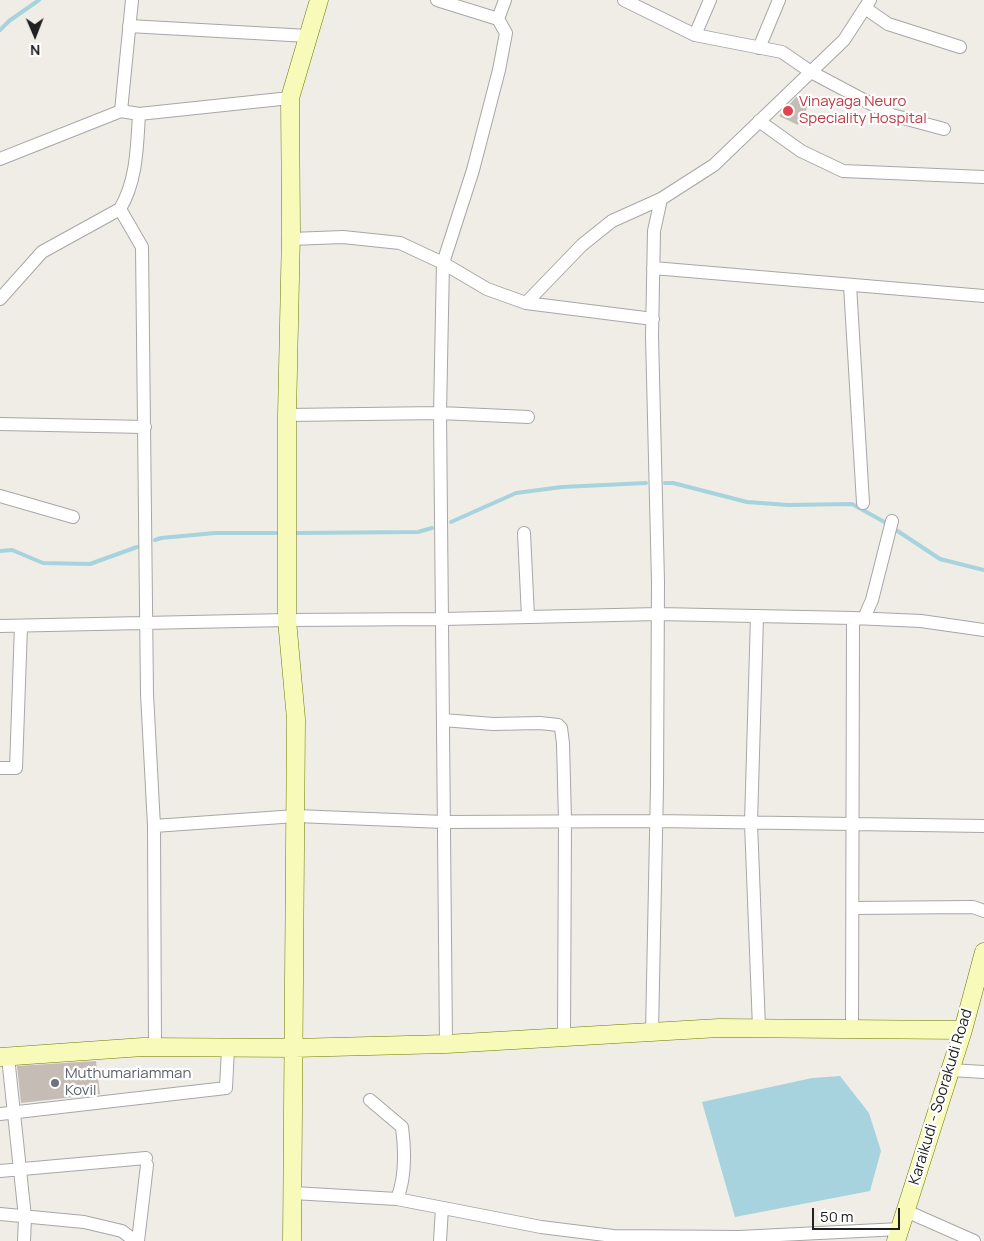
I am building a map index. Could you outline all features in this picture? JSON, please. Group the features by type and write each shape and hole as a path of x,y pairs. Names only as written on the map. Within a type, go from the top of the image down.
{"street":[{"path":"121,111 132,0"},
{"path":"292,1241 296,719 287,620 286,415 291,239 290,98 319,0"},
{"path":"437,0 498,19 506,33 499,70 473,170 443,263 440,413 446,1044"},
{"path":"498,19 505,0"},
{"path":"694,35 710,0"},
{"path":"759,48 779,0"},
{"path":"628,1 694,35 782,52 811,72 892,114 944,129"},
{"path":"526,303 582,245 612,222 661,199 714,165 844,40 868,4 888,24 960,47"},
{"path":"129,26 308,36"},
{"path":"0,159 121,111 139,114 290,98"},
{"path":"0,299 42,252 120,209 129,195 135,166 139,114"},
{"path":"760,121 801,151 843,171 984,177"},
{"path":"652,1032 658,614 653,268 654,231 661,199"},
{"path":"120,209 142,246 148,624 147,694 154,826 156,1047"},
{"path":"291,239 343,237 400,243 443,263 486,289 526,303 653,318"},
{"path":"653,268 984,296"},
{"path":"850,285 863,503"},
{"path":"286,415 440,413 528,417"},
{"path":"0,424 144,427"},
{"path":"0,496 73,517"},
{"path":"852,1029 853,824 858,618 872,600 892,521"},
{"path":"524,533 528,618"},
{"path":"0,626 287,620 528,618 658,614 921,621 984,630"},
{"path":"757,616 751,823 759,1028"},
{"path":"0,768 16,768 21,626"},
{"path":"443,720 493,724 540,723 558,725 561,728 565,821 564,1037"},
{"path":"154,826 296,816 444,822 656,821 984,826"},
{"path":"853,908 973,907 984,910"},
{"name":"Karaikudi - Soorakudi Road","path":"898,1235 980,979 984,952"},
{"path":"24,1241 25,1217 15,1112 4,1057 156,1047 294,1048 446,1044 683,1029 963,1030"},
{"path":"0,1114 226,1088 228,1048"},
{"path":"950,1070 984,1072"},
{"path":"370,1100 402,1127 405,1146 401,1188 397,1199"},
{"path":"0,1171 146,1162 137,1241 122,1230 84,1222 0,1214"},
{"path":"293,1193 397,1199 541,1227 614,1238 898,1235"},
{"path":"440,1241 442,1208"},
{"path":"906,1212 974,1241"}],"water":[{"path":"840,1076 869,1113 881,1151 870,1191 735,1217 702,1102 812,1078"}],"building":[{"path":"796,97 809,104 798,125 779,116"},
{"name":"Muthumariamman Kovil","path":"96,1061 100,1094 21,1103 17,1066"}],"waterway":[{"path":"0,30 9,21 39,0"},
{"path":"451,522 516,493 562,487 646,483"},
{"path":"665,483 673,483 747,502 788,505 852,504 888,524"},
{"path":"297,533 418,532 432,528"},
{"path":"893,528 940,559 984,570"},
{"path":"155,540 215,533 276,533"},
{"path":"0,551 12,550 43,563 90,564 137,547"}],"place":[{"name":"Vinayaga Neuro Speciality Hospital","path":"788,111"},
{"name":"Muthumariamman Kovil","path":"55,1083"}]}
